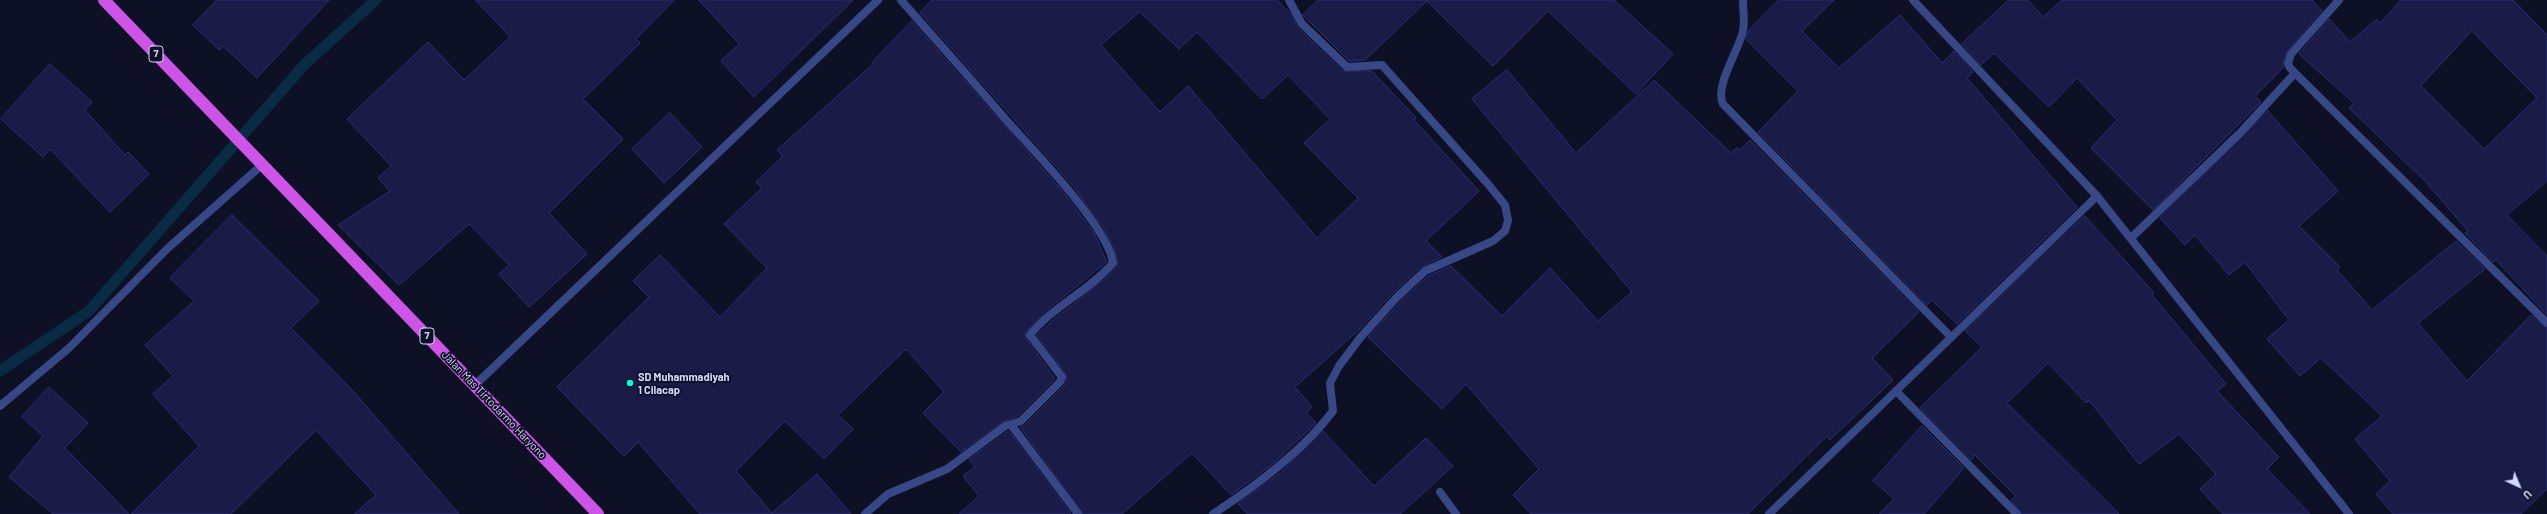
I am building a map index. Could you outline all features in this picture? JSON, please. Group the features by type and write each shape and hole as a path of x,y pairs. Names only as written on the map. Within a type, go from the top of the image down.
{"highway":[{"name":"7","path":"104,0 260,161"},
{"name":"Jalan Mas Tirtodarmo Haryono","path":"260,161 598,514"}],"street":[{"path":"475,385 878,0"},
{"path":"865,514 888,494 947,469 1005,426 1012,426 1021,421 1049,394 1062,377 1030,335 1060,306 1105,272 1113,263 1112,253 1093,222 1055,175 901,0"},
{"path":"1213,514 1258,482 1309,439 1326,420 1333,411 1330,383 1339,366 1360,338 1396,298 1425,271 1493,241 1505,231 1508,220 1505,205 1382,64 1347,67 1302,24 1289,0"},
{"path":"1743,0 1743,32 1722,84 1721,96 1723,104 1950,336"},
{"path":"1913,0 2097,196 2349,514"},
{"path":"2339,0 2291,54 2288,63 2295,73 2547,323"},
{"path":"2131,238 2241,132 2295,73"},
{"path":"0,406 69,348 168,248 260,161"},
{"path":"1769,514 1897,392 1950,336 2097,196"},
{"path":"1897,392 2017,514"},
{"path":"1012,426 1078,514"},
{"path":"1440,492 1456,514"}],"building":[{"path":"217,0 329,0 257,78 223,46 219,50 193,25"},
{"path":"476,0 674,0 636,39 640,43 583,99 623,139 549,213 587,254 529,307 499,274 509,265 469,224 399,285 338,225 390,191 378,178 391,166 347,119 428,42 464,80 510,37"},
{"path":"699,0 853,0 754,97 721,61 739,44"},
{"path":"932,0 1277,0 1290,13 1298,28 1343,71 1372,71 1416,118 1414,120 1479,191 1426,241 1442,257 1421,267 1392,294 1360,329 1295,387 1312,407 1306,413 1316,423 1274,463 1231,495 1192,453 1122,514 1083,514 1020,427 1025,425 1064,386 1067,379 1066,374 1037,335 1053,320 1107,277 1117,266 1118,261 1113,246 1103,227 1073,186 920,13","holes":["1140,12 1179,49 1197,32 1262,99 1288,75 1330,119 1304,143 1358,198 1317,238 1188,86 1160,112 1101,45"]},
{"path":"1318,0 1614,0 1673,54 1636,94 1548,11 1493,66 1427,1 1365,60 1349,61 1303,15"},
{"path":"1779,0 1834,0 1802,31 1839,68 1900,15 1942,63 1954,51 1973,72 1967,78 2077,207 1957,324 1932,300 1927,305 1758,132 1798,91 1746,39 1749,30"},
{"path":"2009,0 2028,0 2043,17 2062,0 2312,0 2322,11 2287,51 2283,61 2284,67 2255,96 2261,102 2153,210 2091,148 2117,120 2077,78 2049,107 1994,53 1981,65 1962,44"},
{"path":"2401,0 2513,0 2547,35 2547,181 2507,215 2547,256 2547,315 2496,260 2493,262 2465,233 2468,231 2425,181 2349,108 2354,103 2299,54 2329,19 2350,42 2377,19 2380,23","holes":["2472,31 2537,98 2484,149 2421,86"]},
{"path":"912,21 1064,193 1094,233 1107,262 1046,311 1025,333 1026,338 1055,379 1018,416 1002,422 961,452 923,413 944,392 906,349 838,415 853,429 824,459 785,421 736,471 772,513 817,474 851,514 700,514 638,442 624,456 557,387 649,297 633,281 660,255 720,317 767,268 724,224 762,188 756,182 783,156 777,150 873,64 872,63"},
{"path":"50,64 92,102 85,110 125,155 128,152 149,174 110,212 50,149 43,157 1,119"},
{"path":"1507,70 1576,153 1654,80 1731,153 1737,148 1740,150 1750,140 1919,312 1872,358 1893,380 1830,440 1827,436 1748,514 1531,514 1513,495 1539,469 1466,384 1442,409 1368,337 1400,302 1428,276 1451,266 1502,316 1550,268 1598,321 1632,292 1472,99"},
{"path":"2268,111 2338,191 2299,226 2340,267 2337,270 2372,310 2456,241 2485,269 2418,323 2467,381 2531,315 2547,328 2547,489 2521,514 2393,514 2376,494 2390,481 2355,439 2382,416 2321,358 2300,376 2267,339 2289,320 2245,262 2229,275 2195,235 2185,245 2160,218"},
{"path":"670,113 702,147 664,183 632,149"},
{"path":"232,215 319,301 291,328 354,392 459,514 354,514 376,495 316,430 231,514 131,514 199,446 153,394 173,376 145,345 194,301 170,278"},
{"path":"2085,216 2154,293 2152,295 2226,384 2217,391 2279,457 2267,469 2310,514 2223,514 2200,489 2216,474 2179,434 2139,464 2089,400 2086,403 2048,363 2007,403 2119,514 2022,514 2011,500 2016,496 1975,455 1971,460 1920,408 1982,347 1965,331"},
{"path":"49,387 88,423 65,448 129,514 53,514 9,477 43,436 22,417"},
{"path":"1922,426 1964,468 1924,514 1879,514 1894,499 1873,481"},
{"path":"1009,431 1071,514 959,514 979,496 963,476 975,467 969,460"},
{"path":"1323,431 1374,486 1426,438 1453,466 1400,514 1248,514 1238,504 1281,472"}],"waterway":[{"path":"0,371 89,311 304,65 376,0"}],"place":[{"name":"SD Muhammadiyah 1 Cilacap","path":"630,383"}]}
